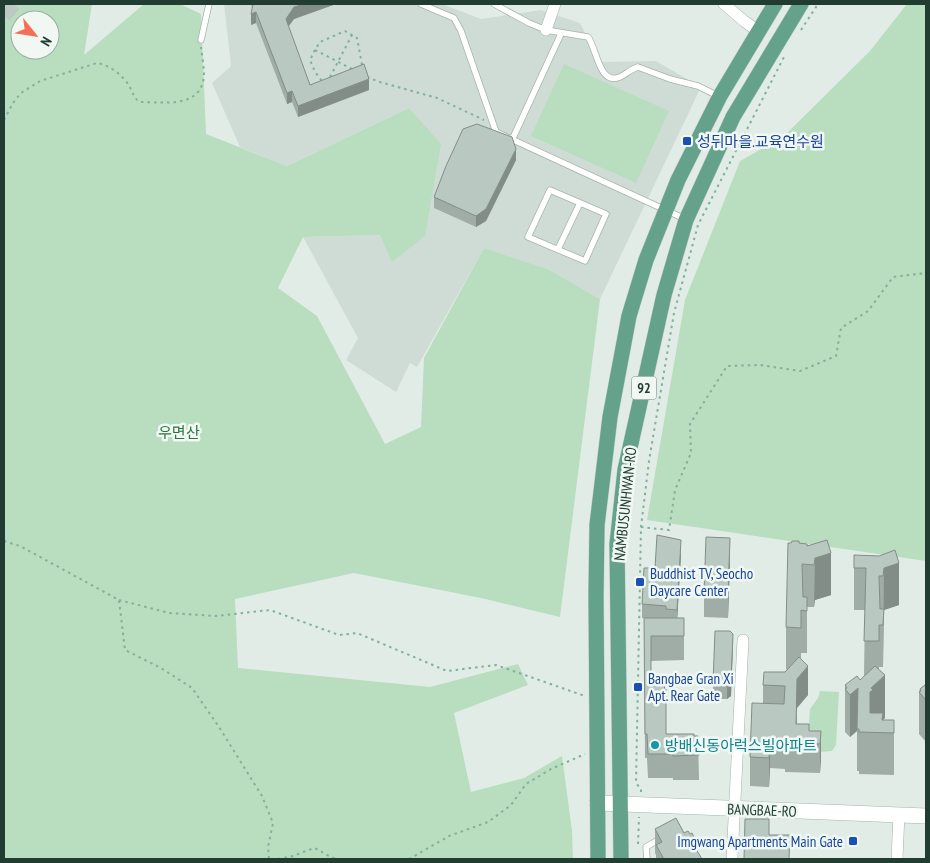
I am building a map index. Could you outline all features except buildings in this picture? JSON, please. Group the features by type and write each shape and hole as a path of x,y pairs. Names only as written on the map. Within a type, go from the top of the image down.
{"main road":[{"name":"NAMBUSUNHWAN-RO","path":"598,859 596,700 598,525 610,416 629,316 646,260 666,209 720,96 775,4"},
{"name":"NAMBUSUNHWAN-RO","path":"621,859 617,544 625,470 664,295 686,220 733,117 801,4"},
{"name":"BANGBAE-RO","path":"597,803 926,816"}],"street":[{"path":"546,30 555,4"},
{"path":"724,4 758,31"},
{"path":"732,859 743,640"},
{"path":"897,859 899,814"}],"lane":[{"path":"201,40 209,4"},
{"path":"421,4 454,18 461,31 496,132 666,209 686,220"},
{"path":"494,4 528,23 546,30 588,38 592,42 603,73 610,78 620,77 634,68 642,68 670,79 698,86 720,96"},
{"path":"512,140 560,36"},
{"path":"550,190 580,203 606,214 585,261 528,237 550,190"},
{"path":"558,249 580,203"},
{"path":"647,859 646,847 663,837"}],"path":[{"path":"797,36 818,4"},
{"path":"326,84 315,72 310,60 320,42 345,31 357,38 362,66"},
{"path":"330,77 352,36"},
{"path":"4,120 13,103 21,94 40,81 98,63 103,64 121,76 128,84 136,100 140,102 184,102 197,92 202,83 204,74 201,40"},
{"path":"315,50 355,71"},
{"path":"641,788 636,783 641,527 649,461 674,313 698,225 787,52"},
{"path":"364,76 437,98 493,124"},
{"path":"641,527 669,530 675,490 691,453 690,424 727,366 760,365 800,371 836,356 841,328 868,310 893,277 926,273"},
{"path":"4,541 20,546 120,600 169,613 216,616 270,610 339,635 357,633 447,671 496,665 596,700"},
{"path":"120,600 125,650 161,668 192,688 262,796 273,823 268,848 269,859"},
{"path":"409,859 450,836 488,822 511,805 526,784 551,769 597,751"},
{"path":"278,859 293,856 314,848 321,850 329,857 337,859"}],"shaded area":[{"path":"224,4 442,4 481,19 541,10 580,23 600,62 656,61 701,87 600,299 548,269 484,248 417,367 410,363 396,392 346,360 358,338 303,237 380,235 409,108 287,166 240,147 212,83 231,66"}],"green space":[{"name":"우면산","path":"4,4 92,4 84,55 144,4 180,4 201,14 206,134 287,166 409,108 441,144 425,236 392,262 380,235 303,237 278,288 317,316 385,444 421,427 424,358 484,248 548,269 600,299 560,617 481,598 354,573 235,599 238,668 430,687 518,664 528,685 454,713 471,792 524,778 562,756 572,831 573,859 4,859"},
{"path":"907,4 926,4 926,561 647,520 685,300 740,161 783,137 870,51"},
{"path":"564,64 669,111 636,183 531,136"},
{"path":"820,691 839,692 836,745 832,751 820,752 808,738 810,709 818,698"}],"tunnel":[{"path":"4,16 14,4"}],"place":[{"name":"성뒤마을.교육연수원","path":"687,141"},
{"name":"Buddhist TV, Seocho Daycare Center","path":"640,582"},
{"name":"Bangbae Gran Xi Apt. Rear Gate","path":"638,687"},
{"name":"방배신동아럭스빌아파트","path":"655,745"},
{"name":"Imgwang Apartments Main Gate","path":"853,841"}]}
